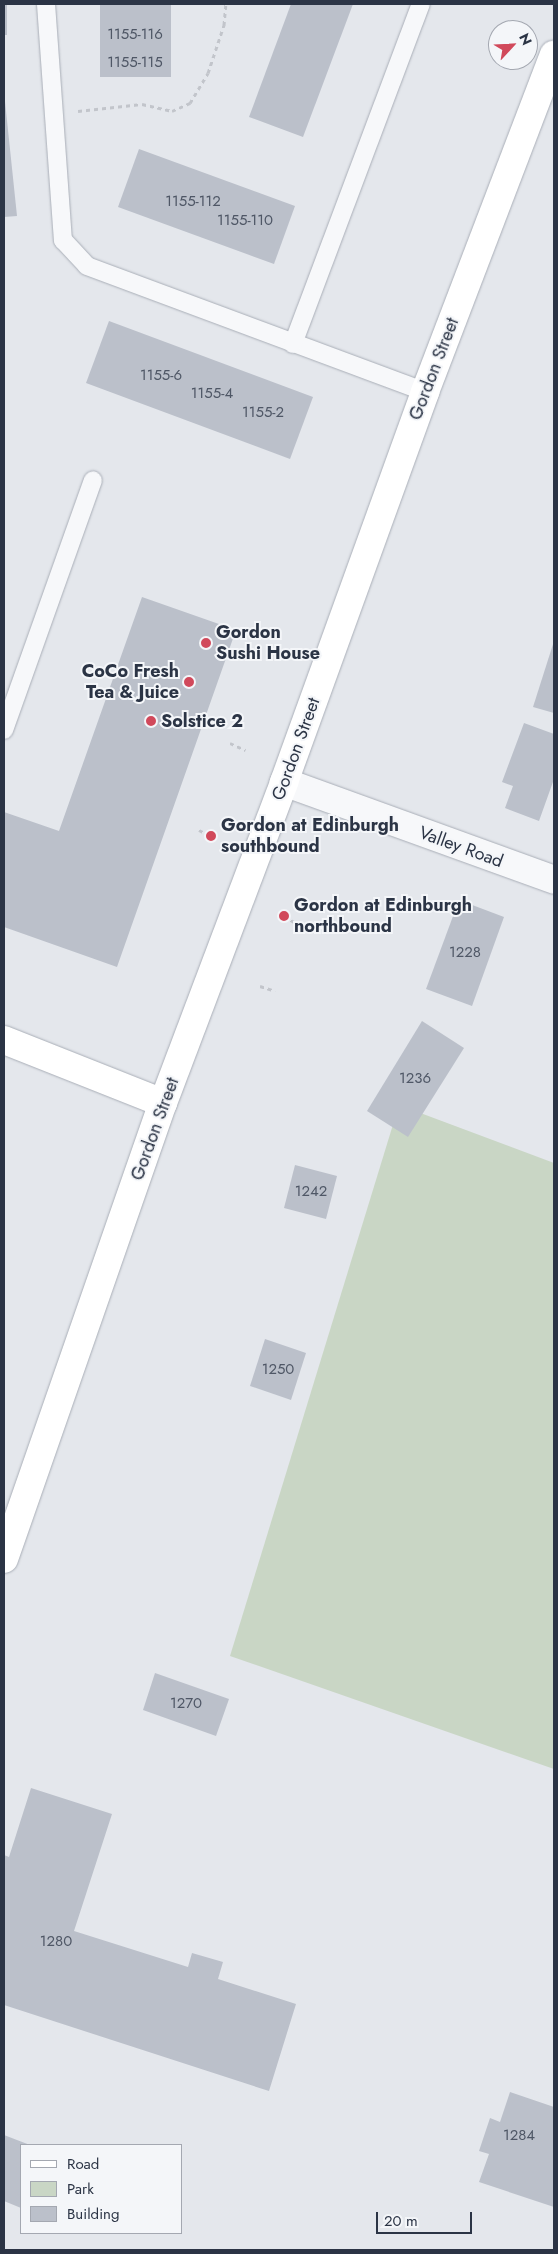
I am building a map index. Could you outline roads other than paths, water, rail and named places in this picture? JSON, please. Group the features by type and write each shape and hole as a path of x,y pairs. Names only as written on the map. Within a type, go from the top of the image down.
{"main road":[{"name":"Gordon Street","path":"4,1559 163,1103 284,782 425,392 554,55"},
{"path":"4,1040 163,1103"}],"street":[{"name":"Valley Road","path":"284,782 554,880"}],"lane":[{"path":"46,4 63,240 87,266 425,392"},
{"path":"293,344 421,4"},
{"path":"4,730 93,480"}],"place":[{"name":"Gordon Sushi House","path":"206,643"},
{"name":"CoCo Fresh Tea & Juice","path":"189,682"},
{"name":"Solstice 2","path":"151,721"},
{"name":"Gordon at Edinburgh southbound","path":"211,836"},
{"name":"Gordon at Edinburgh northbound","path":"284,916"}]}
